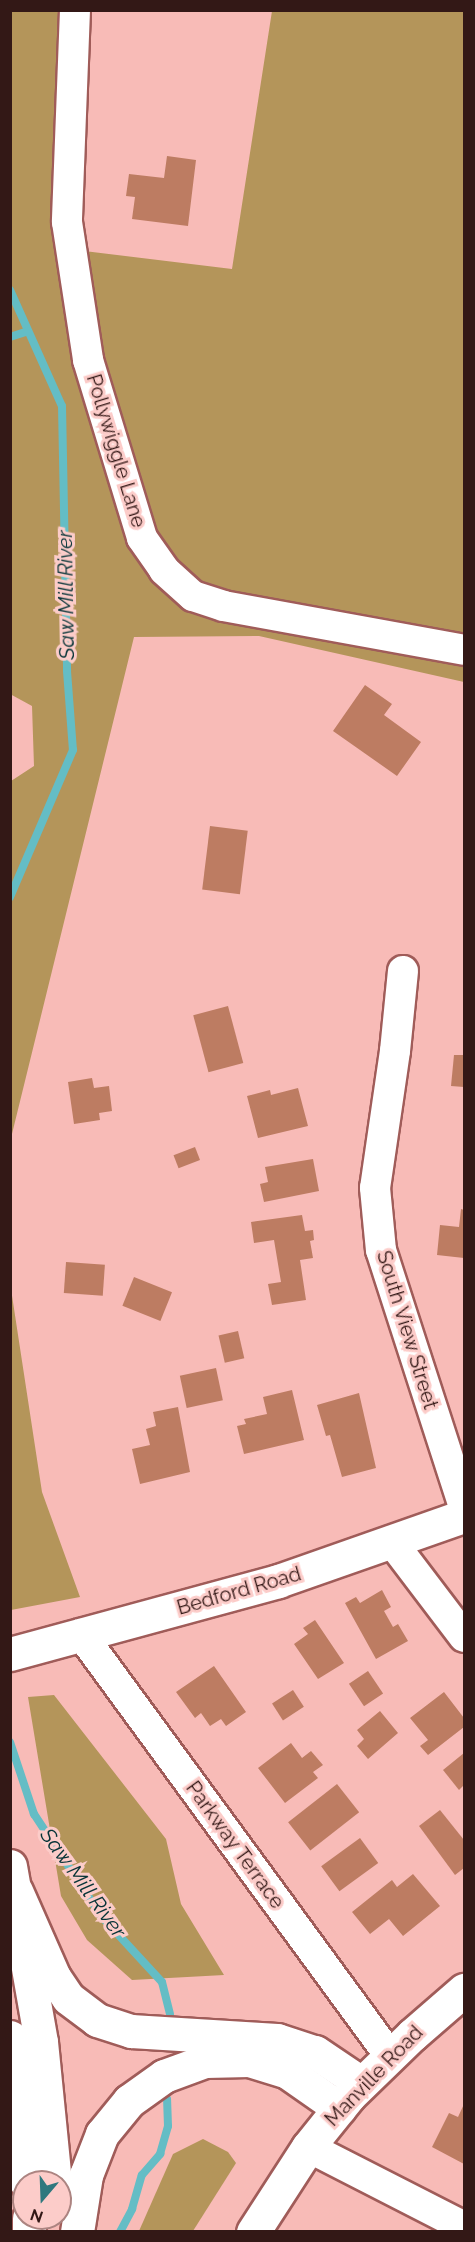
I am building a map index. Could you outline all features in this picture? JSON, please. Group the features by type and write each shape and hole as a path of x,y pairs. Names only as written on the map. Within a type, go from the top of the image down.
{"main road":[{"name":"Bedford Road","path":"15,1652 278,1581 465,1516"},
{"path":"13,1878 54,1977 68,1998 97,2020 131,2031 239,2035 277,2040 315,2052 361,2083"},
{"path":"13,1878 41,2042 54,2170"},
{"name":"Manville Road","path":"253,2232 308,2147 339,2108 361,2083 465,1990"},
{"path":"10,2037 25,2170"},
{"path":"77,2232 86,2175 102,2134 129,2101 164,2076 205,2061 249,2060 286,2071 303,2080 339,2108"}],"street":[{"name":"Pollywiggle Lane","path":"75,10 67,222 88,360 142,538 164,570 193,596 223,606 465,650"},
{"name":"South View Street","path":"403,971 395,1051 375,1188 381,1250 465,1508"},
{"path":"392,1542 465,1637"},
{"name":"Parkway Terrace","path":"81,1634 390,2056"},
{"path":"308,2147 465,2227"}],"shaded area":[{"path":"11,11 80,11 76,250 232,269 272,11 464,11 464,682 259,636 134,637 11,1138 11,781 34,766 32,706 10,694"},
{"path":"11,1289 42,1492 80,1597 11,1610"},
{"path":"54,1695 166,1839 181,1904 224,1975 132,1980 87,1940 61,1896 28,1697"},
{"path":"203,2139 228,2152 236,2163 193,2231 139,2231 173,2154"}],"building":[{"path":"167,156 196,160 188,226 132,219 135,197 126,196 129,174 164,178"},
{"path":"365,685 392,704 384,715 421,742 397,776 333,731"},
{"path":"210,826 248,831 240,894 202,890"},
{"path":"228,1006 243,1063 208,1072 193,1015"},
{"path":"454,1055 464,1055 464,1087 451,1086"},
{"path":"92,1078 94,1088 109,1086 112,1111 99,1113 100,1120 74,1124 68,1082"},
{"path":"298,1088 308,1126 258,1138 247,1096 270,1090 271,1095"},
{"path":"195,1147 200,1160 179,1168 174,1155"},
{"path":"313,1159 319,1191 264,1202 260,1184 268,1182 265,1167"},
{"path":"461,1209 464,1210 464,1258 437,1255 440,1225 459,1227"},
{"path":"302,1215 305,1231 313,1230 314,1240 310,1241 313,1258 300,1260 306,1300 272,1305 268,1284 281,1282 274,1240 254,1243 251,1222"},
{"path":"66,1262 105,1265 103,1296 64,1293"},
{"path":"134,1277 172,1292 160,1321 122,1306"},
{"path":"238,1331 244,1358 225,1363 219,1335"},
{"path":"216,1368 223,1400 187,1408 180,1376"},
{"path":"292,1390 304,1440 244,1454 237,1426 246,1424 244,1419 267,1414 263,1397"},
{"path":"359,1393 376,1468 342,1477 330,1435 326,1436 317,1405"},
{"path":"178,1407 190,1472 140,1484 132,1449 150,1445 146,1429 156,1426 153,1412"},
{"path":"382,1590 391,1607 384,1611 393,1627 398,1624 408,1641 376,1659 345,1603 356,1597 360,1603"},
{"path":"315,1620 344,1663 318,1679 294,1644 308,1634 303,1628"},
{"path":"214,1666 246,1712 226,1726 221,1719 210,1726 201,1713 195,1718 176,1692"},
{"path":"368,1671 383,1693 364,1706 349,1684"},
{"path":"293,1690 304,1707 283,1720 272,1704"},
{"path":"444,1692 464,1718 464,1727 428,1755 420,1746 428,1740 410,1718"},
{"path":"380,1711 398,1733 368,1759 357,1746 364,1739 357,1730"},
{"path":"291,1743 302,1758 311,1751 323,1765 313,1772 318,1778 285,1803 258,1768"},
{"path":"464,1753 464,1785 459,1790 443,1770"},
{"path":"337,1784 359,1812 310,1851 288,1822"},
{"path":"440,1810 464,1840 464,1868 455,1875 419,1826"},
{"path":"360,1838 378,1863 339,1891 321,1866"},
{"path":"413,1874 440,1906 403,1936 389,1919 370,1934 352,1912 392,1880 397,1887"},
{"path":"464,2104 464,2164 432,2147 449,2113 458,2117"}],"waterway":[{"name":"Saw Mill River","path":"10,290 62,406 67,671 73,750 10,897"},
{"path":"10,337 28,331"},
{"name":"Saw Mill River","path":"10,1742 34,1814 102,1917 162,1982 170,2014"},
{"name":"Saw Mill River","path":"120,2232 132,2209 142,2175 160,2154 168,2126 167,2099"}]}
